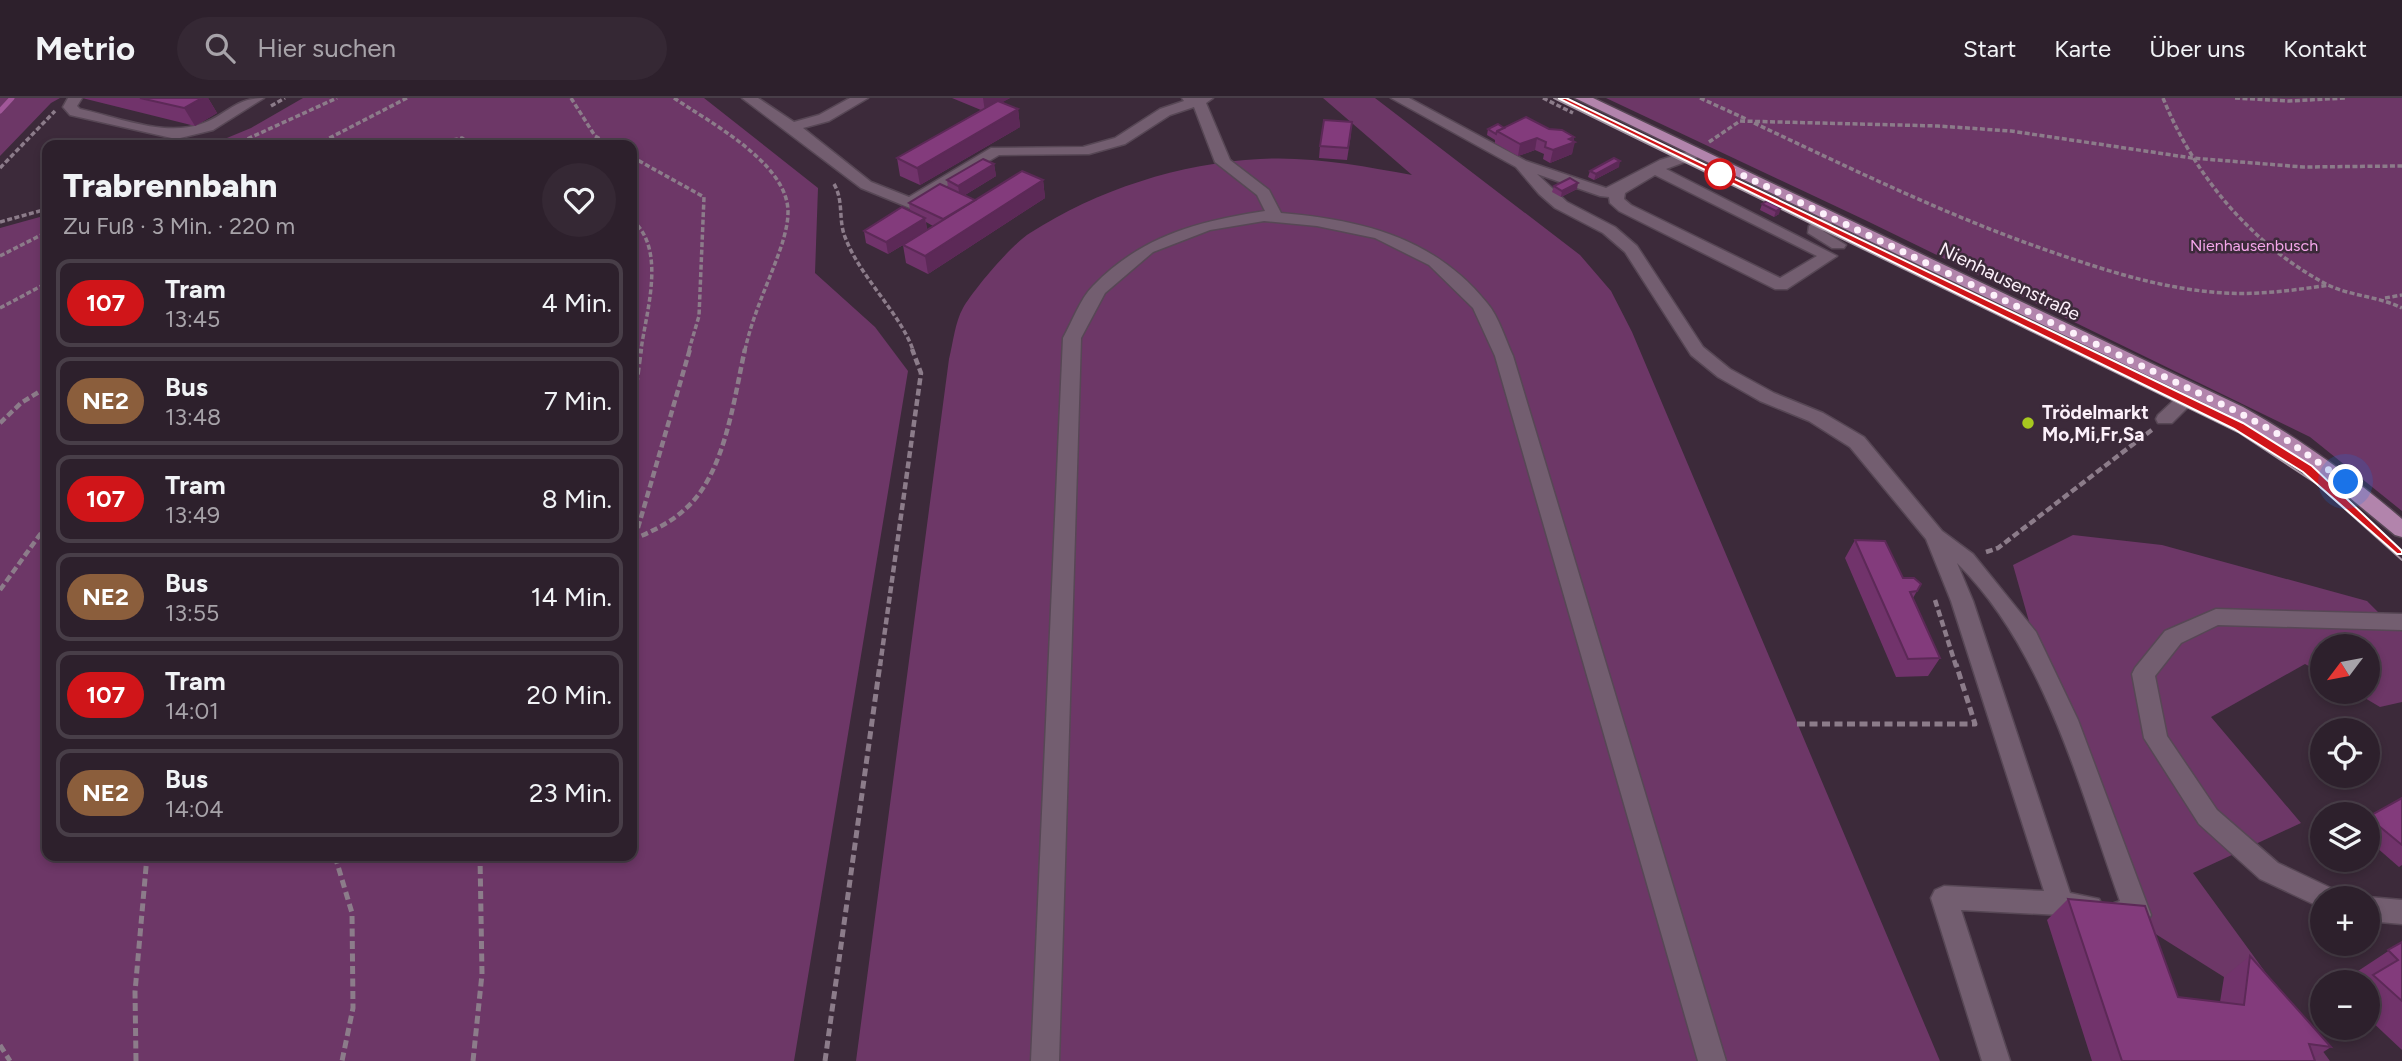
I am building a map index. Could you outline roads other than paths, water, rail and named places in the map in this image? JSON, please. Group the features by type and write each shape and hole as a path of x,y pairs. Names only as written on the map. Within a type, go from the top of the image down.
{"main road":[{"name":"Nienhausenstraße","path":"1582,98 2194,391 2290,442 2346,482 2402,530"}],"lane":[{"path":"75,98 70,107 75,112 176,135 208,127 257,98"},
{"path":"749,98 792,127 866,186 911,203 996,151 1084,151 1120,141 1165,112 1198,99 1223,162 1264,193 1275,217"},
{"path":"792,127 824,118 861,98"},
{"path":"1398,98 1521,164 1605,192 1617,191 1654,169 1696,153"},
{"path":"1521,164 1544,191 1561,205 1609,230 1631,249 1697,351 1724,373 1767,397 1816,417 1857,442 1935,536 1966,559 2025,632 2066,720 2138,915 2061,903 1944,898 1996,1061"},
{"path":"1654,169 1829,256"},
{"path":"1617,191 1616,200 1625,208 1781,285 1829,256 1839,246 1816,233 1815,229 1831,217"},
{"path":"1045,1061 1072,338 1098,290 1147,249 1206,226 1264,216 1317,221 1380,234 1435,262 1481,306 1504,356 1712,1061"},
{"path":"2165,419 2194,391"},
{"path":"1935,536 1962,601 2061,903"},
{"path":"2310,890 2269,871 2207,817 2157,738 2143,674 2173,637 2216,617 2402,622"},
{"path":"2380,910 2402,912"}],"waterway":[{"path":"0,111 12,98"}],"tram line":[{"path":"1554,98 2238,432 2317,484 2402,560"},
{"name":"107","path":"1563,98 2238,426 2308,469 2402,551"}],"place":[{"name":"Trödelmarkt Mo,Mi,Fr,Sa","path":"2028,423"}],"park label":[{"name":"Nienhausenbusch","path":"2254,245"}]}
